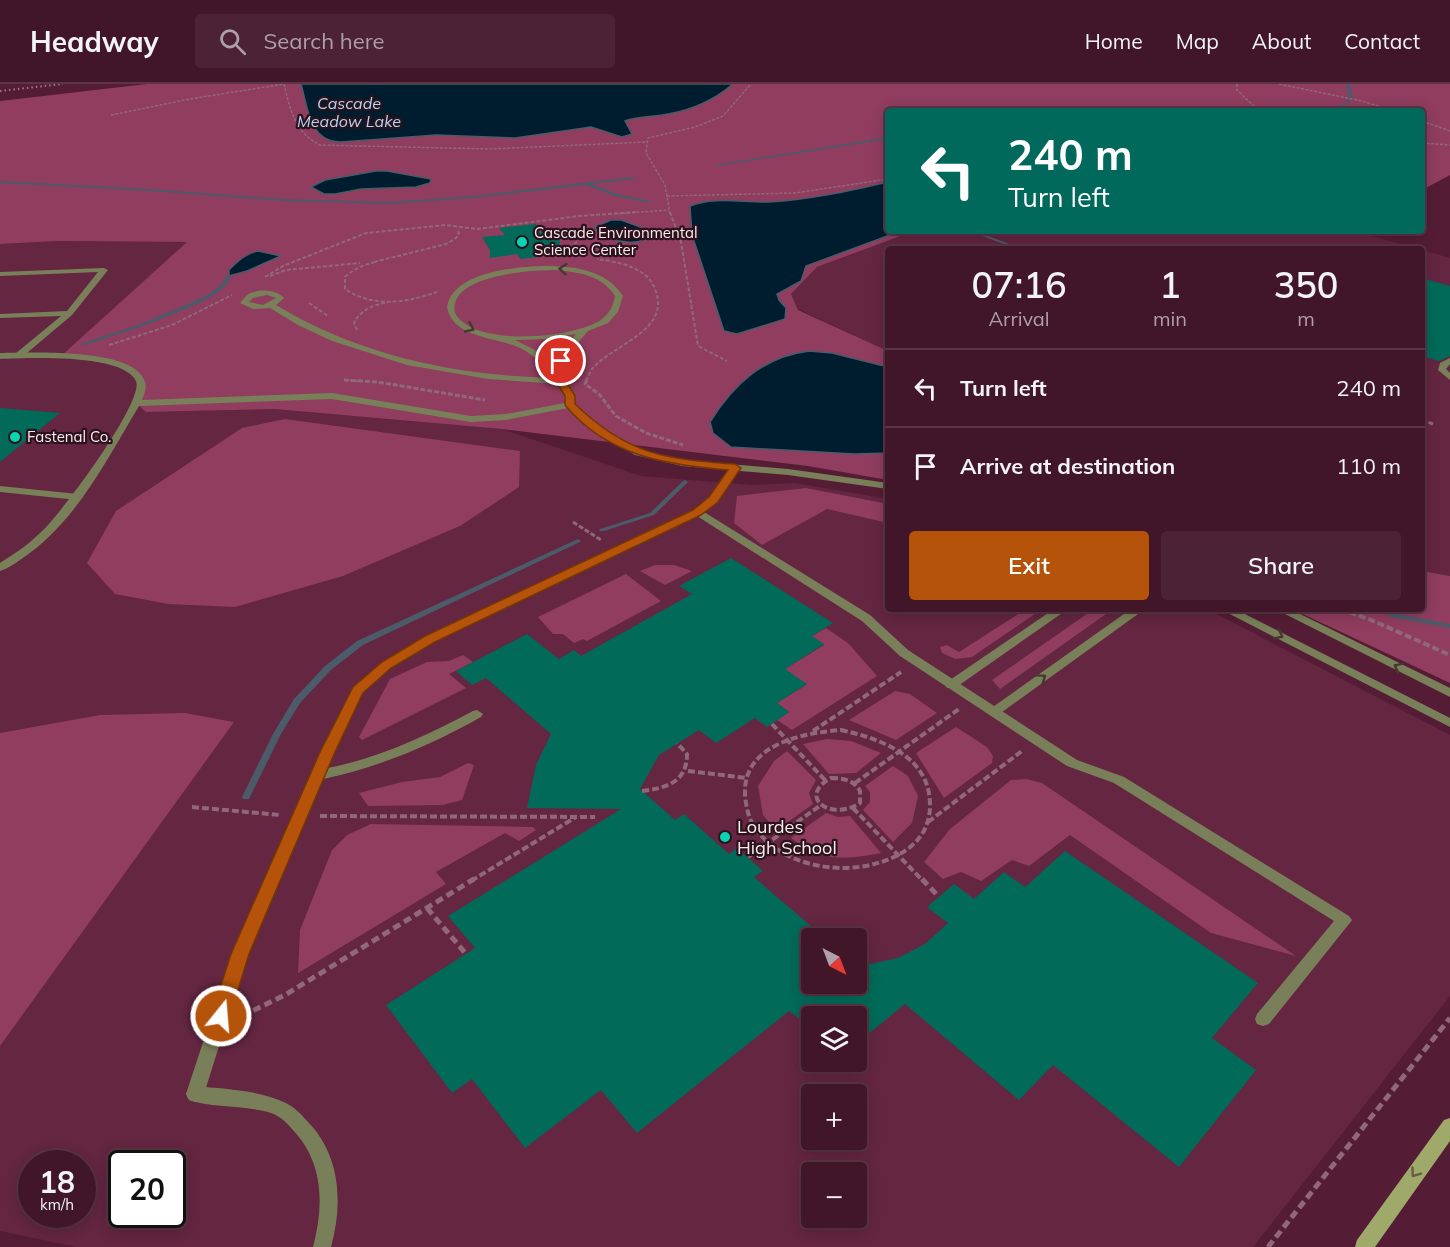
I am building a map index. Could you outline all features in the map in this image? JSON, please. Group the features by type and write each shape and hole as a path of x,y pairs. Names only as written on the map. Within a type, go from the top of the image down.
{"main road":[{"path":"1364,1247 1450,1126"}],"street":[{"path":"560,378 561,361 571,343 605,319 616,308 619,296 612,285 597,277 576,271 524,269 497,274 474,282 458,293 451,304 452,314 462,325 533,351 560,378 570,396 570,405 591,425 638,453 682,463 788,472 885,486"},
{"path":"0,274 104,270 69,313 18,356"},
{"path":"271,305 287,317 327,336 410,362 506,379 560,378"},
{"path":"0,316 69,313"},
{"path":"497,337 544,338 592,326"},
{"path":"0,356 85,357 119,365 135,374 141,384 136,403 78,497 44,538 0,568"},
{"path":"1450,361 1443,364 1442,370 1450,377"},
{"path":"136,403 332,396 471,419 506,417 570,405"},
{"path":"322,1247 328,1229 330,1192 323,1159 306,1129 282,1109 246,1100 195,1094 240,954 318,775 358,690 387,665 430,639 697,513 714,500 735,468"},
{"path":"0,489 78,497"},
{"path":"697,513 866,618 916,662 1072,763 1119,780 1344,920 1263,1019"},
{"path":"951,685 1058,612"},
{"path":"994,712 1135,612"},
{"path":"1232,612 1450,723"},
{"path":"1287,612 1450,693"},
{"path":"318,775 352,768 427,742 477,714"}],"path":[{"path":"111,115 190,99 284,84 293,121 309,141 320,145 489,149 647,142"},
{"path":"727,361 698,346 681,242 669,210 659,171 646,153 648,138 695,127 723,116 751,84"},
{"path":"1237,84 1237,90 1256,108"},
{"path":"1279,84 1362,101 1384,108"},
{"path":"1425,122 1450,132"},
{"path":"1425,144 1450,145"},
{"path":"667,196 795,194 885,179"},
{"path":"375,262 286,270 262,278 283,266 366,233 433,225 456,228 493,228 579,216 669,210"},
{"path":"443,288 425,296 363,299 345,289 345,277 359,265 446,244 456,238 459,233 456,228"},
{"path":"561,232 573,234 579,239 566,254 566,259 570,259"},
{"path":"589,258 635,268 654,284 658,312 653,323 592,369 585,384 599,393 616,416 646,433 665,438"},
{"path":"85,357 106,346 172,325 242,290"},
{"path":"348,327 357,331 354,323 356,317 365,309 400,299"},
{"path":"309,303 329,316"},
{"path":"1425,421 1433,424"},
{"path":"573,522 609,546"},
{"path":"1349,612 1450,656"},
{"path":"812,731 916,662"},
{"path":"855,783 973,699"},
{"path":"772,724 825,780"},
{"path":"841,730 870,735 900,751 916,764 929,785 932,808 924,831 907,850 898,855 881,863 850,869 817,866 786,855 763,837 748,816 744,793 749,771 764,753 785,739 812,731 841,730"},
{"path":"927,822 1037,740"},
{"path":"642,791 666,787 688,771 687,753 677,743"},
{"path":"688,771 747,778"},
{"path":"838,777 855,783 861,791 860,803 853,808 834,811 821,805 815,794 816,789 825,780 838,777"},
{"path":"748,857 821,805"},
{"path":"192,807 300,816 596,817"},
{"path":"853,808 939,897"},
{"path":"217,1029 285,995 576,817"},
{"path":"427,909 466,954"},
{"path":"1268,1247 1450,1018"}],"shaded area":[{"path":"147,84 1450,84 1450,175 1425,188 1425,108 885,108 885,234 906,234 817,267 791,294 798,310 885,350 885,479 808,466 502,429 274,409 146,412 136,403 140,379 119,365 61,356 187,242 58,241 0,244 0,101"},
{"path":"906,234 1365,234 1407,246 885,246 885,350 798,309 791,294 817,267"},
{"name":"Lourdes High School","path":"58,241 188,242 106,362 135,374 146,412 274,409 502,429 641,476 751,485 795,483 885,498 885,612 1213,612 1450,735 1450,996 1253,1247 77,1247 0,1231 0,244"},
{"path":"1425,251 1450,258 1450,576 1425,572"},
{"path":"285,419 520,451 519,487 460,526 343,576 235,607 168,604 115,594 87,563 116,511 242,428"},
{"path":"806,488 885,503 885,522 827,509 762,545 734,523 737,496"},
{"path":"655,565 674,565 692,571 665,585 640,571"},
{"path":"1425,572 1450,576 1450,683 1298,612 1425,612"},
{"path":"626,574 661,601 587,641 583,639 574,643 563,634 553,634 538,617"},
{"path":"1021,612 1038,612 972,657 955,659 942,653 940,647 947,645 959,652"},
{"path":"1090,612 1109,612 1000,689 992,680"},
{"path":"826,628 848,643 877,676 792,730 777,720 789,712 777,703 806,685 785,669 824,645 812,636"},
{"path":"463,655 473,662 449,674 466,688 362,740 359,737 390,679 427,662 449,661"},
{"path":"895,691 910,694 937,713 896,740 849,720"},
{"path":"185,713 234,722 0,1046 0,733 100,715"},
{"path":"956,727 987,747 993,756 992,763 944,798 916,753"},
{"path":"827,739 851,741 881,753 856,773 829,774 803,744"},
{"path":"787,751 816,780 809,793 813,804 781,827 774,828 763,815 758,786 774,761"},
{"path":"468,763 474,765 462,800 443,805 368,806 359,793 402,782 440,777"},
{"path":"893,766 908,776 918,796 912,823 893,842 863,810 870,802 870,792 865,786"},
{"path":"1027,779 1042,783 1296,956 1211,933 1070,835 1029,866 1012,860 981,881 961,872 943,879 924,862 950,829 1011,780"},
{"path":"826,813 838,817 850,816 881,853 844,858 833,857 813,851 791,838"},
{"path":"371,824 533,827 536,830 519,841 505,833 436,872 446,884 298,973 300,930 332,850 347,835"}],"water":[{"name":"Cascade Meadow Lake","path":"301,84 733,84 718,95 694,107 625,121 632,134 622,137 591,127 515,138 436,135 341,142 330,140 316,130 308,113"},
{"path":"376,171 431,179 430,183 416,187 361,189 335,194 324,194 311,187 325,180"},
{"path":"885,183 885,234 893,234 806,266 801,281 777,294 786,308 785,319 737,334 724,331 692,235 690,206 709,201 769,202 844,192"},
{"path":"611,220 621,220 654,232 649,237 635,242 619,241 598,234 595,227"},
{"path":"258,251 281,256 229,276 229,270 239,261"},
{"path":"809,351 832,353 885,366 885,453 854,454 731,447 713,433 710,422 740,384 764,366 793,354"}],"building":[{"name":"Cascade Environmental Science Center","path":"536,224 539,232 561,229 559,251 538,252 537,257 521,259 517,254 490,258 490,250 482,237 505,235 499,228"},
{"path":"1425,279 1450,286 1450,356 1439,361 1425,357"},
{"name":"Fastenal Co.","path":"0,408 60,413 0,462"},
{"name":"Lourdes High School","path":"731,558 833,623 812,636 824,644 785,669 807,684 777,703 789,712 767,727 755,718 716,743 699,730 659,755 640,789 675,820 684,814 729,854 737,848 763,871 754,877 812,927 801,928 801,994 867,994 867,965 898,958 925,944 948,923 927,907 954,884 974,899 1004,872 1025,887 1065,851 1258,983 1212,1038 1256,1070 1179,1167 1053,1065 1019,1100 905,1004 867,1035 867,1006 801,1006 801,1020 789,1011 637,1133 601,1090 525,1148 472,1079 452,1093 386,1005 475,948 448,916 621,809 527,808 536,765 551,734 486,678 472,685 456,671 527,634 559,659 574,650 581,656 692,594 679,586"}],"waterway":[{"path":"1334,108 1347,104 1351,99 1348,84"},
{"path":"717,165 885,138"},
{"path":"0,182 283,200 388,203 473,197 633,178"},
{"path":"587,184 616,195 648,202"},
{"path":"979,234 1013,246"},
{"path":"83,344 139,326 188,306 223,286 229,276"},
{"path":"602,530 652,514 685,482"},
{"path":"246,797 277,734 297,701 328,668 360,643 578,541"},
{"path":"1386,612 1396,616 1450,626"}],"railway":[{"path":"0,91 63,84"}],"place":[{"name":"Cascade Environmental Science Center","path":"522,242"},
{"name":"Fastenal Co.","path":"15,437"},
{"name":"Lourdes High School","path":"725,837"}],"route":[{"path":"221,1016 240,954 328,752 358,690 387,665 430,639 697,513 714,500 735,468 682,463 638,453 591,425 570,405 570,396 558,376 561,361"}]}
